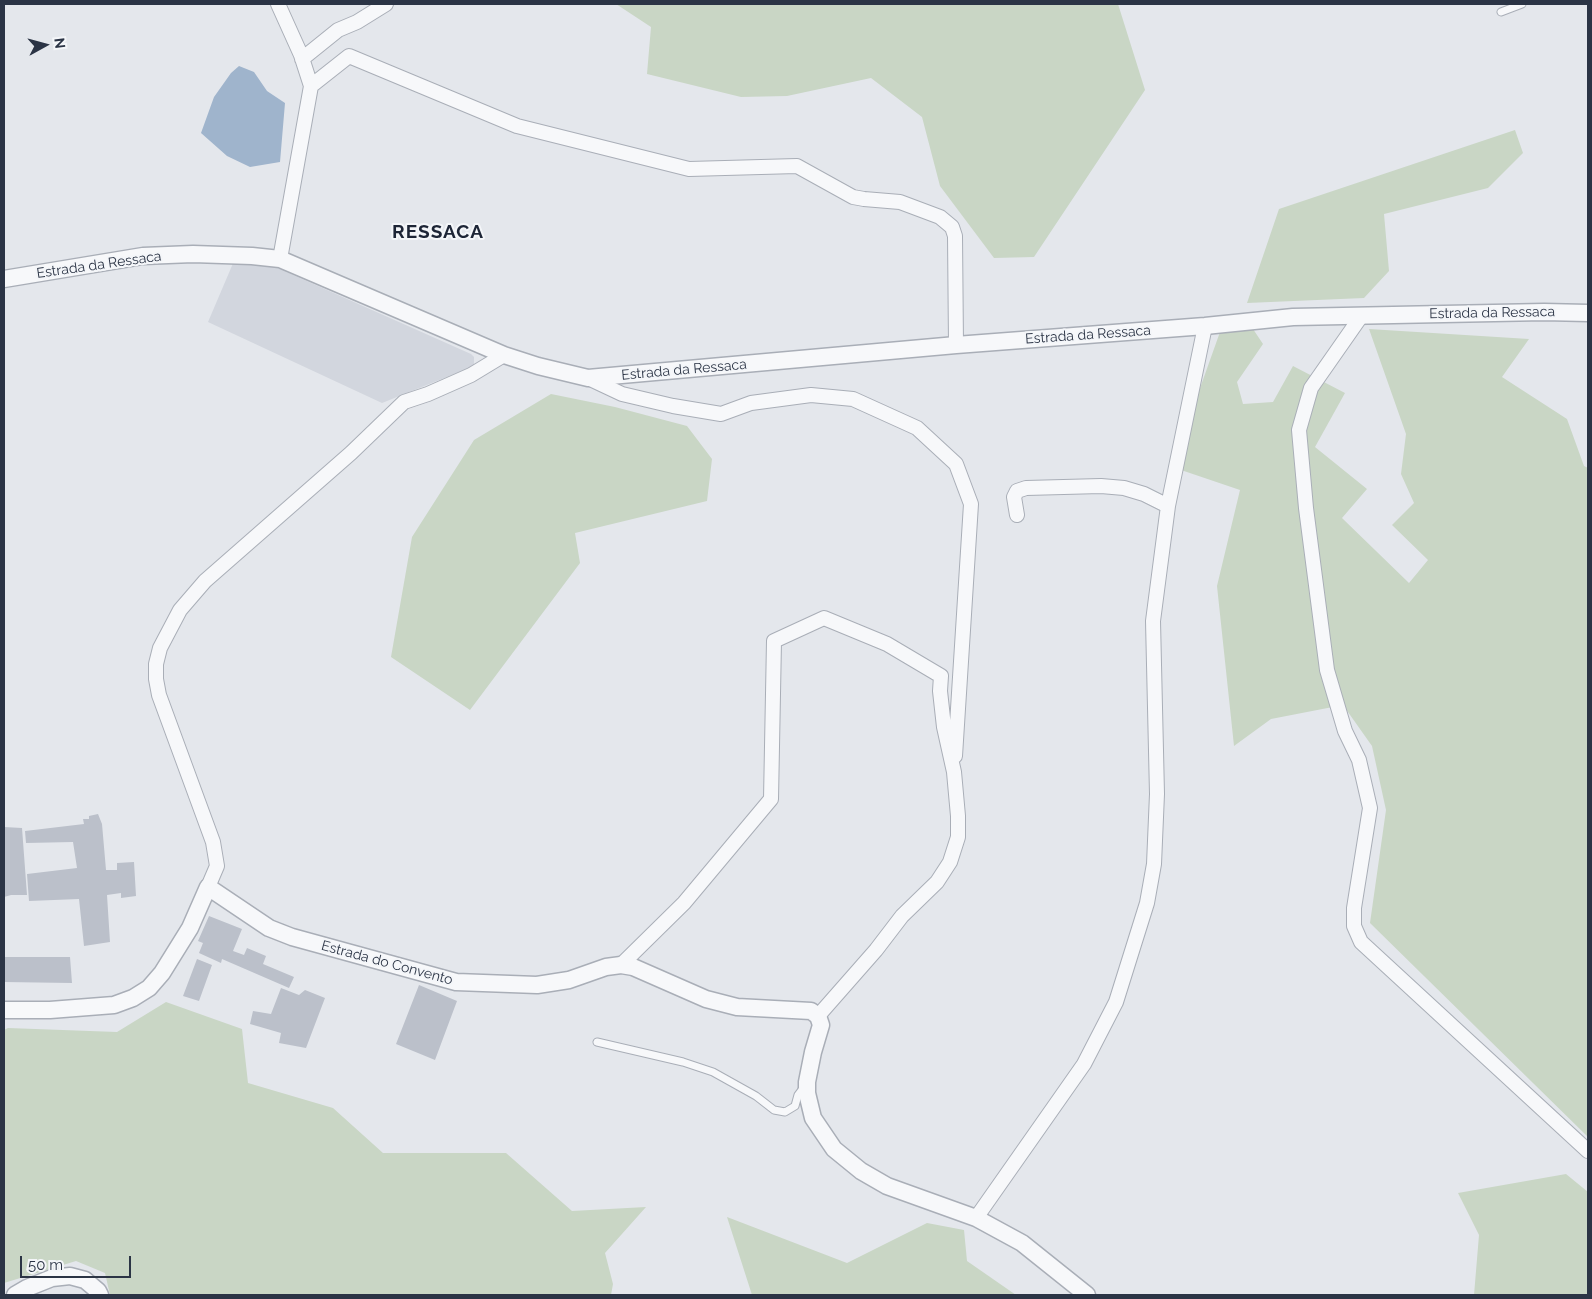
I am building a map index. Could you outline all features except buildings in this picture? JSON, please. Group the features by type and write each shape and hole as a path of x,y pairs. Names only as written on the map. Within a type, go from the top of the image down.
{"street":[{"path":"278,4 302,59 311,86 280,258"},
{"path":"302,59 338,30 357,22 386,4"},
{"path":"311,86 349,56 518,126 689,169 797,166 853,197 892,200 940,217 952,226 955,236 956,345"},
{"name":"Estrada da Ressaca","path":"4,279 143,256 193,254 280,258 504,355 538,366 588,378 1293,317 1544,312 1588,313"},
{"path":"1362,315 1312,388 1299,430 1306,508 1327,670 1345,732 1359,760 1370,808 1354,908 1354,926 1361,942 1588,1151"},
{"path":"976,1218 1084,1064 1116,1002 1147,903 1154,864 1157,794 1153,621 1168,506 1204,326"},
{"path":"4,1010 50,1010 114,1004 133,998 149,988 162,973 190,928 217,866 213,842 159,695 156,679 156,664 160,648 180,610 205,581 352,453 404,402 428,394 470,375 504,355"},
{"path":"588,378 622,394 673,406 721,414 751,403 811,395 853,399 917,428 956,464 970,504 970,531 954,772"},
{"path":"1017,514 1014,497 1017,491 1026,488 1043,487 1102,486 1124,488 1144,494 1168,506"},
{"path":"621,965 684,903 771,799 774,641 824,618 887,644 940,676 944,726 954,772 958,837 950,862 937,882 902,916 876,950 818,1016 821,1025 813,1052 807,1082 807,1093 813,1118 834,1149 861,1170 887,1186 976,1218 1022,1243 1087,1295"},
{"name":"Estrada do Convento","path":"208,887 269,928 292,937 456,982 537,985 569,980 606,967 621,965 633,967 706,999 737,1007 811,1011 818,1016"},
{"path":"15,1295 52,1278 70,1276 85,1280 100,1295"}],"lane":[{"path":"1501,12 1522,4"},
{"path":"597,1042 683,1062 713,1072 756,1096 774,1110 785,1112 795,1106 798,1095 807,1082"}],"shaded area":[{"path":"234,261 273,266 471,354 474,357 474,366 382,403 208,322"}],"green space":[{"path":"616,4 1118,4 1145,90 1034,257 994,258 940,186 922,117 871,78 787,96 741,97 647,74 651,27"},
{"path":"1515,130 1523,153 1488,188 1384,214 1389,271 1364,298 1247,303 1279,209"},
{"path":"1253,329 1263,344 1237,382 1243,404 1273,402 1293,366 1345,393 1315,447 1367,489 1342,518 1409,583 1428,560 1392,525 1414,503 1401,474 1406,434 1369,329 1529,339 1502,377 1567,419 1584,466 1588,468 1588,1137 1370,923 1386,810 1372,746 1343,705 1271,719 1234,746 1217,586 1240,490 1181,470 1199,391 1220,332"},
{"path":"551,394 615,407 687,426 712,459 707,501 575,533 580,563 470,710 391,657 412,537 474,440"},
{"path":"166,1002 242,1029 248,1083 333,1108 383,1153 506,1153 572,1211 646,1207 605,1253 613,1284 611,1295 110,1295 105,1273 76,1261 4,1283 4,1030 8,1028 117,1032"},
{"path":"1566,1174 1588,1192 1588,1295 1474,1295 1479,1235 1458,1193"},
{"path":"727,1217 847,1263 927,1223 964,1230 967,1261 1016,1295 752,1295"}],"water":[{"path":"239,66 254,72 267,91 285,103 280,162 250,167 227,156 201,133 214,97 231,73"}],"district":[{"name":"RESSACA","path":"438,232"}]}
